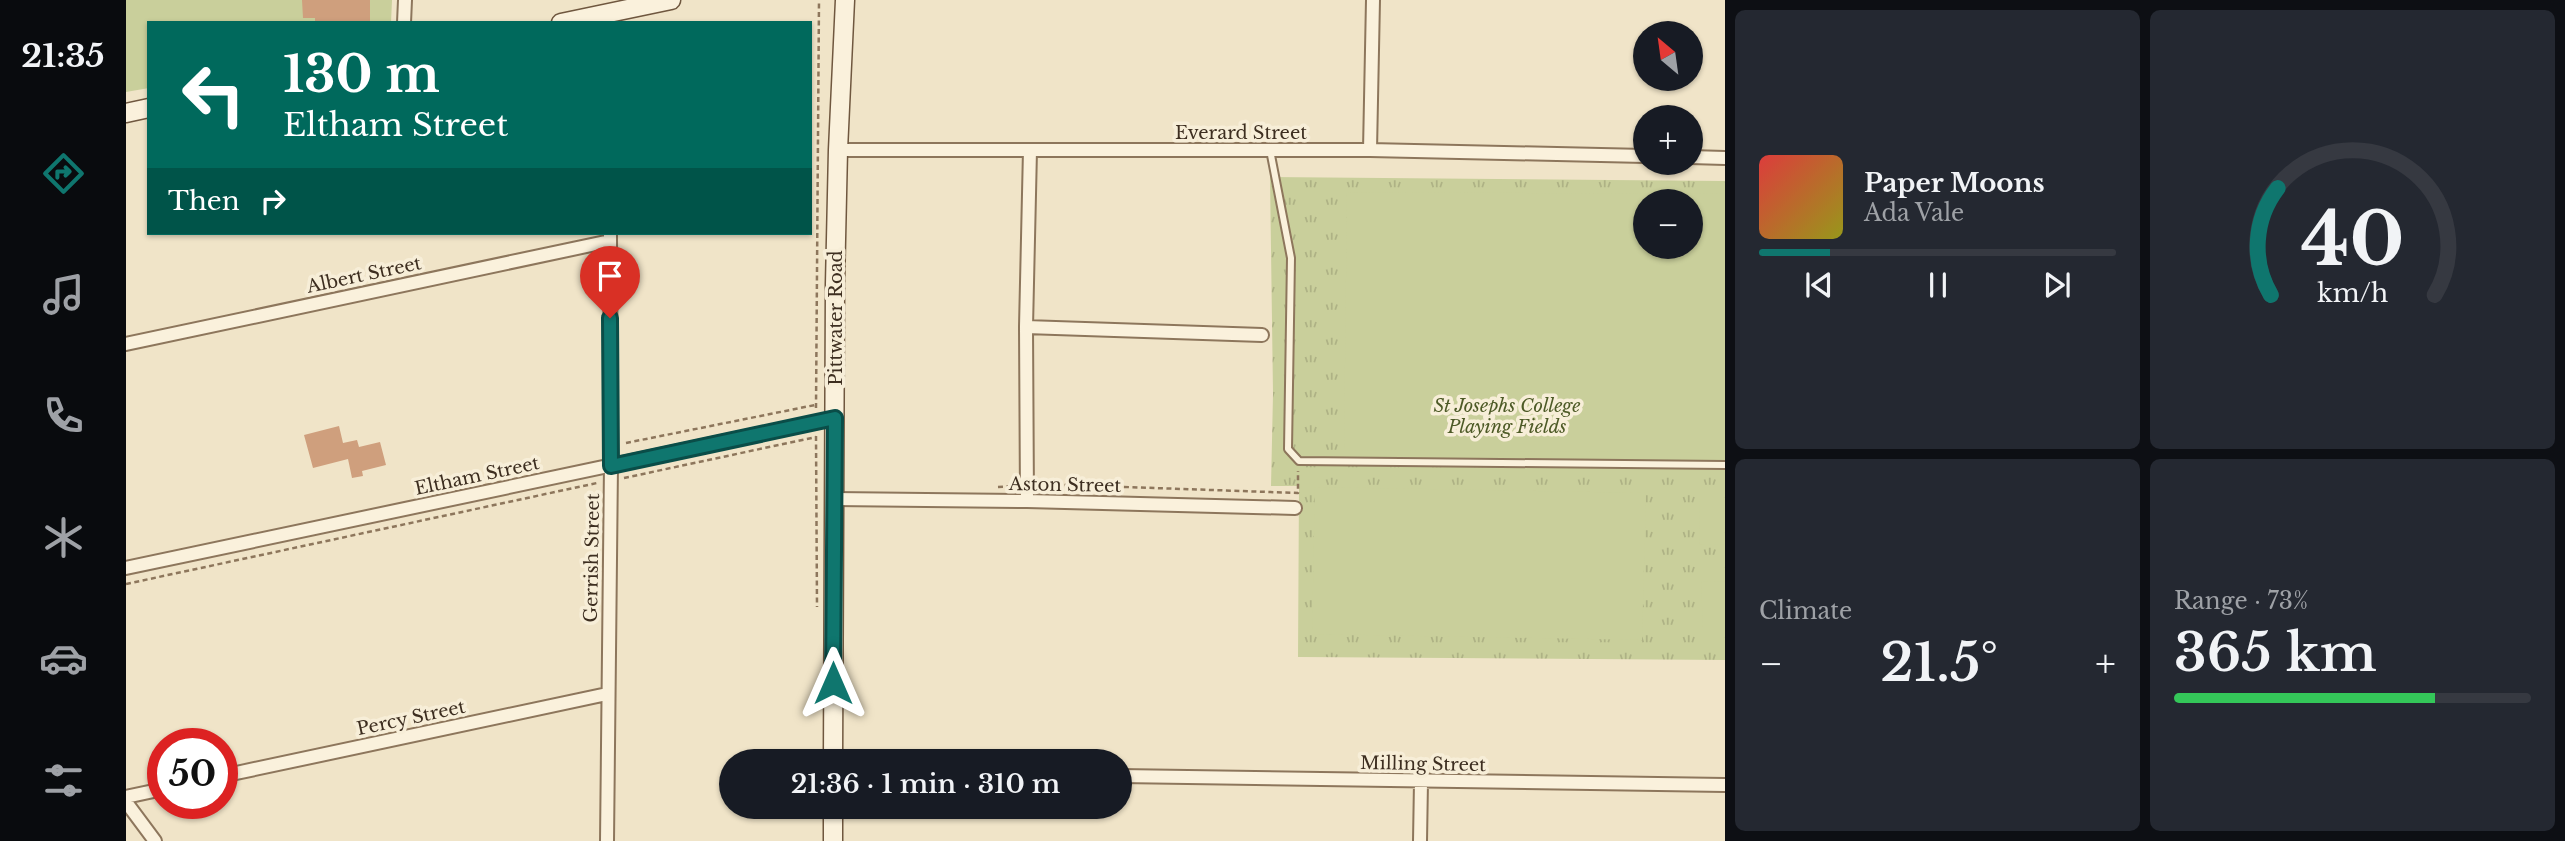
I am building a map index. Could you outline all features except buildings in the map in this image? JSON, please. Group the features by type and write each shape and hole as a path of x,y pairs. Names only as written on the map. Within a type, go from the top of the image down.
{"main road":[{"path":"581,21 611,18 671,0"},
{"name":"Pittwater Road","path":"833,749 838,150 845,0"},
{"path":"126,113 147,108"},
{"path":"832,841 833,819"}],"street":[{"path":"404,21 405,0"},
{"path":"1370,150 1373,0"},
{"name":"Everard Street","path":"838,150 1370,150 1633,156"},
{"path":"1027,501 1026,327 1030,150"},
{"path":"1703,157 1725,158"},
{"name":"Albert Street","path":"126,344 610,237"},
{"name":"Gerrish Street","path":"607,841 611,480 610,237"},
{"path":"1026,327 1262,335"},
{"name":"Eltham Street","path":"126,568 835,418"},
{"name":"Aston Street","path":"834,499 1295,508"},
{"name":"Percy Street","path":"238,773 607,694"},
{"name":"Milling Street","path":"1132,776 1725,785"},
{"path":"1420,841 1421,782"},
{"path":"147,794 126,800 155,841"}],"lane":[{"path":"1269,150 1291,258 1288,449 1298,461 1725,465"}],"path":[{"path":"626,443 816,405 819,0"},
{"name":"Eltham Street","path":"126,584 816,437 817,613"},
{"path":"996,486 1027,484 1298,493 1298,461"}],"green space":[{"path":"126,0 392,0 391,21 147,21 147,88 126,92"},
{"name":"St Josephs College Playing Fields","path":"1270,177 1725,181 1725,660 1298,657 1299,486 1271,486 1273,394"},
{"path":"1347,192 1633,194 1633,259 1703,259 1703,194 1725,194 1725,453 1678,452 1678,461 1631,461 1631,452 1344,450"},
{"path":"1315,487 1646,493 1642,640 1312,634"},
{"path":"1699,499 1723,499 1725,544 1700,545"},
{"path":"1725,581 1725,627 1703,627 1701,582"}],"route":[{"path":"610,318 611,466 835,418 833,683"}]}
